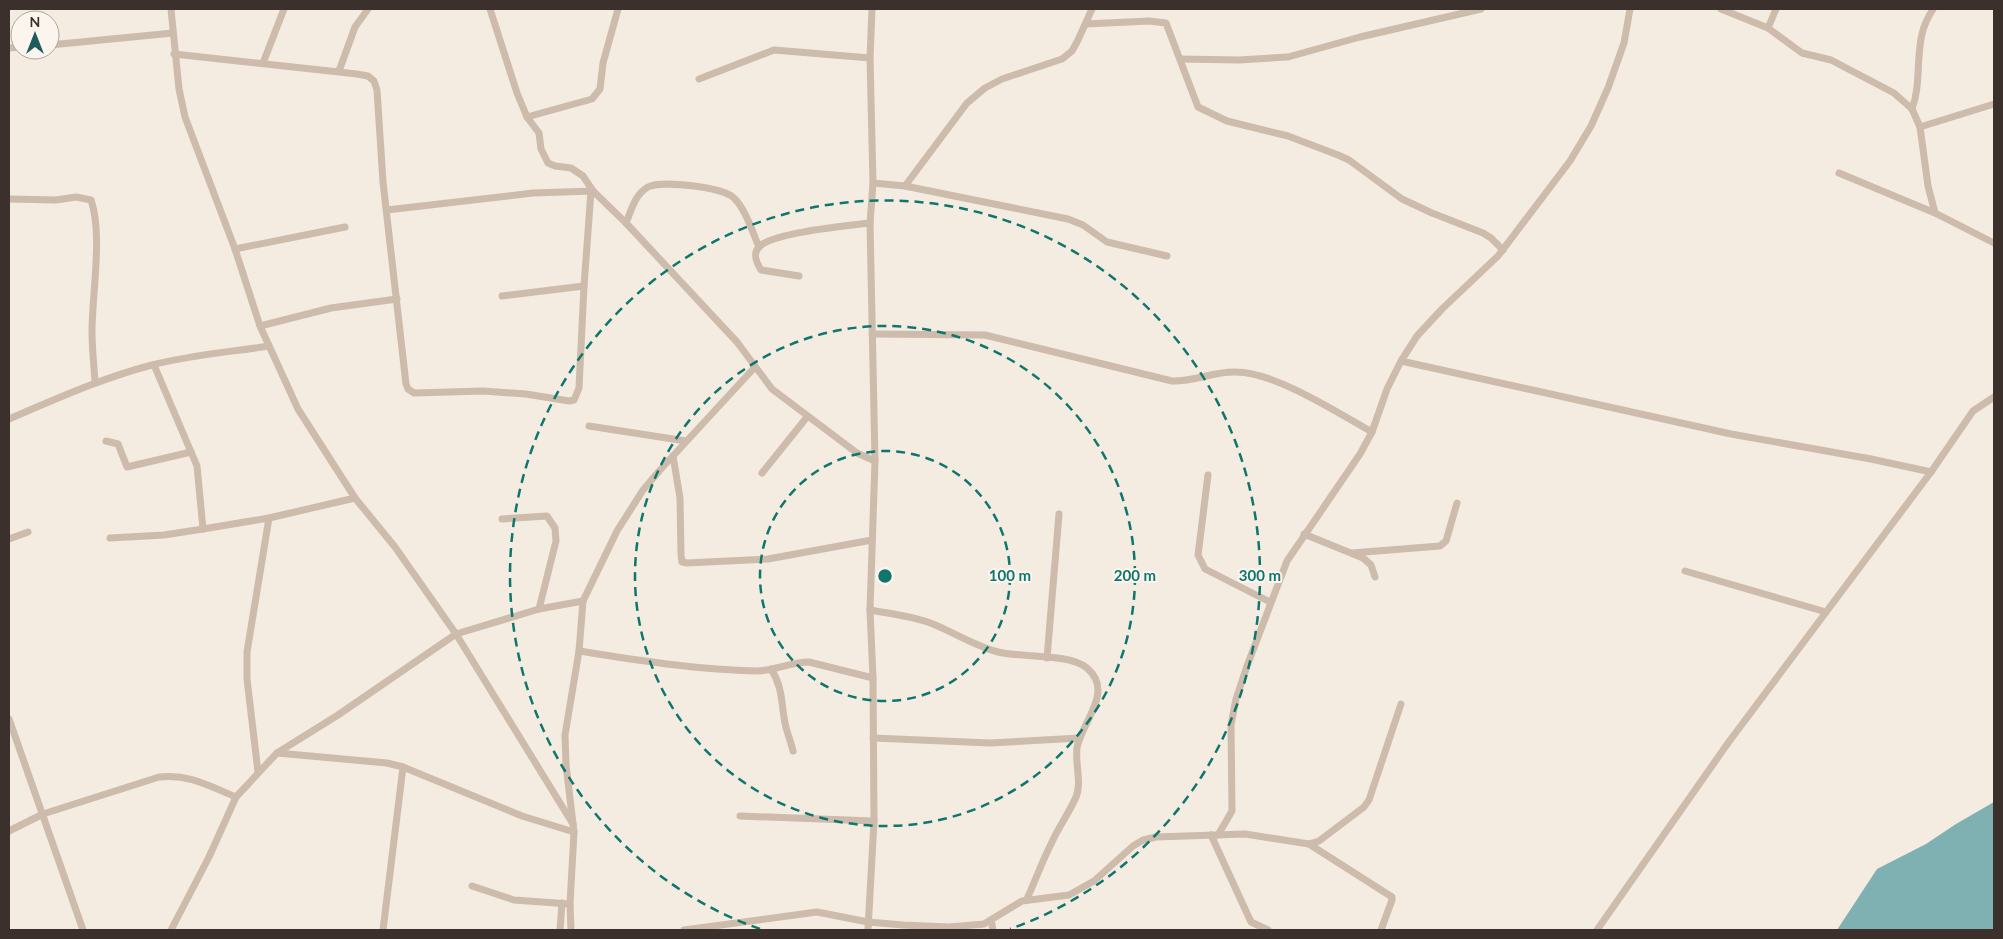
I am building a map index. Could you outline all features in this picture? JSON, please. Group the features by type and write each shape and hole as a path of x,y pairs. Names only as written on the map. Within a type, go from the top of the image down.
{"street":[{"path":"171,9 174,54 185,117 235,249 260,326 298,409 355,498 395,547 456,634 573,828"},
{"path":"263,63 284,9"},
{"path":"339,71 355,27 368,9"},
{"path":"490,9 508,68 527,117 538,133 541,149 548,162 577,172 592,191 626,223 737,342 772,389 857,453 875,460"},
{"path":"527,117 592,99 597,95 600,89 602,64 618,9"},
{"path":"868,926 874,821 873,678 870,610 875,460 870,223 872,183 870,58 872,9"},
{"path":"905,186 967,103 985,88 1002,79 1062,59 1072,51 1092,9"},
{"path":"1180,59 1239,60 1288,57 1360,37 1481,9"},
{"path":"1214,835 1232,811 1230,725 1236,699 1270,602 1287,561 1360,454 1372,432 1387,389 1401,361 1417,336 1502,250 1570,161 1592,126 1624,43 1630,9"},
{"path":"1721,9 1768,28 1802,52 1831,60 1894,93 1912,110 1920,126 1928,186 1934,212"},
{"path":"1768,28 1776,9"},
{"path":"1912,110 1918,88 1921,36 1933,9"},
{"path":"1086,24 1166,23 1198,107 1227,121 1288,136 1349,160 1402,199 1483,233 1491,238 1502,250"},
{"path":"60,44 173,33"},
{"path":"699,79 774,50 870,58"},
{"path":"174,54 339,71 368,76 374,81 378,90 380,139 406,384 408,389 414,393 483,391 574,400 579,388 584,286 592,191"},
{"path":"1920,126 1994,104"},
{"path":"1839,173 1934,212 1994,243"},
{"path":"872,183 905,186 1068,218 1083,225 1107,242 1167,256"},
{"path":"626,223 636,200 646,188 655,184 712,189 728,193 734,197 759,247"},
{"path":"387,210 533,193 592,191"},
{"path":"9,199 56,200 76,197 91,200 94,209 96,236 92,333 95,382"},
{"path":"799,276 762,270 756,262 756,254 759,247 772,240 804,232 870,223"},
{"path":"235,249 345,227"},
{"path":"502,296 584,286"},
{"path":"260,326 331,308 397,299"},
{"path":"872,334 985,335 1172,381 1190,381 1225,372 1247,372 1263,376 1320,402 1372,432"},
{"path":"9,419 95,382 154,364 269,346"},
{"path":"1401,361 1722,432 1871,459 1930,472"},
{"path":"154,364 191,452 199,476 203,529"},
{"path":"571,930 570,904 573,828 566,765 565,735 579,651 583,601 627,512 660,470 755,367"},
{"path":"1597,930 1728,743 1973,412 1994,397"},
{"path":"762,473 807,417"},
{"path":"589,426 686,441"},
{"path":"106,441 118,444 128,467 191,452"},
{"path":"673,456 680,498 682,562 687,564 768,559 872,540"},
{"path":"1208,474 1199,546 1200,562 1205,569 1270,602"},
{"path":"110,538 164,535 203,529 269,518 355,498"},
{"path":"1352,552 1440,546 1446,541 1457,504"},
{"path":"1047,658 1059,514"},
{"path":"502,519 547,516 555,528 556,541 539,609"},
{"path":"258,772 247,679 247,652 269,518"},
{"path":"9,539 28,532"},
{"path":"1304,534 1352,552 1371,565 1375,577"},
{"path":"1685,571 1826,612"},
{"path":"172,930 209,857 236,797 277,753 338,715 456,634 539,609 583,601"},
{"path":"870,610 921,620 985,648 1000,652 1074,661 1086,668 1093,676 1097,688 1096,704 1077,748 1076,797 1051,843 1027,899"},
{"path":"579,651 702,667 757,671 798,662 809,662 873,678"},
{"path":"772,669 778,679 785,722 793,751"},
{"path":"1309,844 1319,840 1364,807 1369,800 1401,704"},
{"path":"9,719 83,930"},
{"path":"873,738 1015,743 1080,738"},
{"path":"277,753 388,763 403,767 513,813 573,828"},
{"path":"383,930 403,767"},
{"path":"9,831 43,814 158,777 190,778 236,797"},
{"path":"740,816 874,821"},
{"path":"684,930 818,912 868,926 949,927 973,925 990,920 1027,899 1069,895 1094,881 1143,840 1156,837 1245,834 1309,844 1392,897 1381,930"},
{"path":"1214,835 1251,922 1268,930"},
{"path":"472,886 514,900 570,904"},
{"path":"560,930 562,903"},
{"path":"990,920 993,930"}],"water":[{"path":"1994,802 1994,930 1837,930 1877,869 1926,844"}]}
